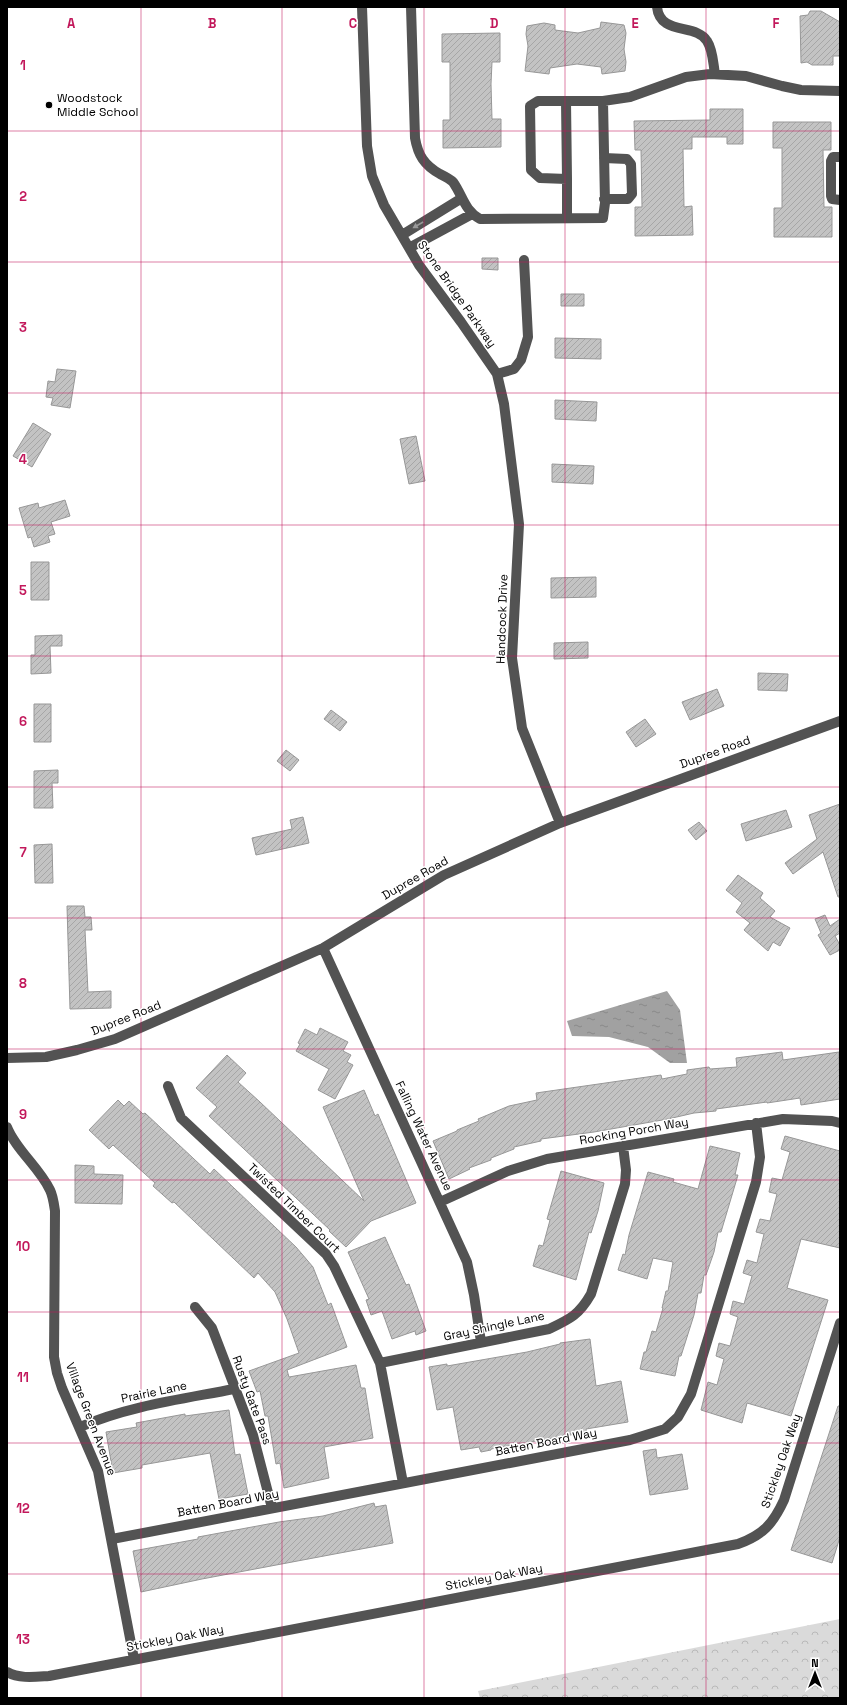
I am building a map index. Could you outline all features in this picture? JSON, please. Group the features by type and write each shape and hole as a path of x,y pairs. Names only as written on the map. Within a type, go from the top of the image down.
{"street":[{"name":"Stone Bridge Parkway","path":"362,7 367,146 372,176 384,205 419,265 497,374 509,433"},
{"path":"411,7 415,138 417,150 424,162 429,167 452,181 472,214 480,219 603,218 603,101"},
{"path":"657,7 660,17 668,24 699,33 707,40 711,49 715,74"},
{"path":"566,179 540,178 531,170 530,106 538,101 603,101 630,97 686,77 715,74 746,76 801,90 840,91"},
{"path":"566,101 567,218"},
{"path":"840,157 833,157 831,161 832,200 840,200"},
{"path":"604,158 626,159 631,164 632,194 628,199 604,199"},
{"path":"402,234 462,198"},
{"path":"410,248 472,214"},
{"path":"497,374 514,369 521,360 528,337 524,260"},
{"name":"Handcock Drive","path":"509,433 519,524 512,658 522,728 560,823"},
{"name":"Dupree Road","path":"7,1058 46,1057 77,1050 115,1038 324,948 444,875 560,823 840,721"},
{"name":"Falling Water Avenue","path":"324,948 467,1262 474,1295 481,1342"},
{"name":"Twisted Timber Court","path":"168,1086 181,1118 326,1254 334,1266 380,1363 403,1483"},
{"name":"Rocking Porch Way","path":"440,1202 508,1171 547,1159 783,1119 832,1121 840,1123"},
{"name":"Batten Board Way","path":"112,1538 630,1440 665,1429 678,1417 691,1394 756,1182 760,1157 756,1123"},
{"name":"Village Green Avenue","path":"7,1127 11,1137 50,1190 55,1211 54,1356 57,1373 98,1471 134,1659"},
{"name":"Gray Shingle Lane","path":"380,1363 549,1329 566,1321 583,1308 591,1294 625,1184 626,1170 623,1146"},
{"name":"Rusty Gate Pass","path":"195,1307 212,1328 234,1389 253,1435 272,1508"},
{"name":"Stickley Oak Way","path":"7,1672 14,1676 31,1678 49,1676 738,1544 752,1539 766,1529 773,1520 784,1500 840,1323"},
{"name":"Prairie Lane","path":"80,1427 104,1416 234,1389"}],"green space":[{"path":"840,1619 840,1698 480,1698 478,1691"}],"water":[{"path":"667,991 680,1010 687,1063 670,1063 648,1047 609,1037 572,1036 567,1021"}],"building":[{"path":"810,11 821,11 840,22 840,56 833,56 833,65 812,65 807,62 801,63 800,16 808,15"},
{"path":"601,22 624,25 626,33 624,49 626,62 625,71 602,74 601,67 577,64 550,68 549,74 525,71 528,46 526,34 527,26 544,23 555,25 555,30 578,33 600,28"},
{"path":"500,33 500,62 492,62 491,84 492,119 501,119 501,147 443,148 443,120 450,120 450,62 442,62 442,34"},
{"path":"710,109 743,109 743,144 727,144 727,137 692,137 692,149 683,149 684,207 692,206 693,235 635,236 635,207 642,207 641,150 635,150 634,121 710,120"},
{"path":"773,122 831,122 831,150 823,150 824,207 832,207 832,237 774,237 774,208 782,208 782,148 773,148"},
{"path":"482,258 498,258 498,270 482,269"},
{"path":"561,294 584,294 584,306 561,306"},
{"path":"555,338 601,339 601,359 555,358"},
{"path":"57,369 76,371 70,408 51,405 53,398 46,397 48,381 55,382"},
{"path":"555,400 597,402 596,421 555,419"},
{"path":"33,423 51,434 32,467 13,456"},
{"path":"416,436 425,481 409,484 400,439"},
{"path":"552,464 594,466 593,484 552,482"},
{"path":"65,500 70,516 51,522 55,534 48,536 50,542 34,547 31,537 28,538 19,508 38,503 39,508"},
{"path":"31,562 49,562 49,600 31,600"},
{"path":"596,577 596,597 551,598 551,578"},
{"path":"62,635 62,646 50,646 51,673 31,674 31,655 35,655 35,636"},
{"path":"588,642 588,658 554,659 554,643"},
{"path":"758,673 788,674 787,691 758,690"},
{"path":"717,689 724,706 690,720 682,702"},
{"path":"34,704 51,704 51,742 34,742"},
{"path":"331,710 347,722 340,731 324,719"},
{"path":"645,719 656,734 636,747 626,732"},
{"path":"286,750 299,760 290,771 277,761"},
{"path":"58,770 58,783 52,783 53,808 34,808 34,771"},
{"path":"840,804 840,897 838,897 823,852 793,874 785,863 817,839 809,815"},
{"path":"786,810 792,827 746,841 741,824"},
{"path":"303,817 309,843 256,855 252,838 292,829 290,820"},
{"path":"699,822 707,831 696,840 688,830"},
{"path":"52,844 53,883 35,883 34,845"},
{"path":"738,875 763,893 760,898 775,911 770,917 790,928 780,946 773,942 768,951 744,930 750,923 736,912 742,903 726,890"},
{"path":"67,906 84,906 85,917 91,917 92,930 85,930 88,992 111,991 111,1008 70,1009"},
{"path":"825,915 830,926 840,919 840,933 835,936 840,945 840,950 830,955 818,935 821,933 815,919"},
{"path":"320,1028 348,1042 343,1051 351,1055 347,1062 353,1065 335,1099 318,1090 329,1069 296,1051 305,1029 317,1035"},
{"path":"782,1052 783,1060 839,1052 840,1099 801,1105 800,1098 767,1102 716,1109 716,1111 694,1113 594,1132 541,1139 541,1141 514,1147 514,1149 469,1168 470,1169 449,1179 433,1141 509,1106 537,1100 536,1093 661,1075 662,1079 687,1074 687,1070 709,1067 710,1069 737,1067 736,1058"},
{"path":"227,1055 246,1073 238,1082 364,1201 323,1107 364,1090 375,1116 378,1114 416,1203 371,1221 346,1247 329,1231 330,1230 209,1116 217,1107 196,1088"},
{"path":"118,1100 124,1106 129,1101 143,1114 145,1113 210,1174 214,1169 296,1247 313,1267 328,1305 331,1303 347,1347 287,1370 289,1377 356,1365 361,1388 365,1388 373,1438 324,1447 329,1478 284,1488 280,1463 276,1464 268,1416 265,1416 260,1391 257,1392 249,1371 299,1353 287,1319 275,1292 258,1273 254,1278 174,1202 172,1203 153,1186 155,1183 113,1145 109,1149 89,1130"},
{"path":"785,1136 840,1151 840,1248 801,1239 787,1288 828,1300 791,1416 747,1403 742,1423 701,1410 708,1382 717,1385 724,1359 716,1356 719,1343 730,1346 738,1317 730,1314 733,1301 744,1304 752,1276 743,1273 747,1260 757,1263 764,1234 756,1232 760,1219 770,1221 777,1194 769,1192 772,1178 782,1180 790,1152 781,1149"},
{"path":"710,1146 740,1153 735,1175 738,1175 721,1232 718,1232 714,1252 706,1275 704,1275 701,1293 698,1293 694,1315 681,1356 679,1356 675,1376 640,1369 644,1352 646,1352 652,1331 656,1332 666,1291 668,1291 673,1262 653,1258 647,1279 618,1270 623,1254 625,1255 629,1235 648,1172 674,1179 673,1182 698,1189"},
{"path":"75,1165 94,1166 94,1174 123,1175 122,1204 75,1203"},
{"path":"561,1171 604,1183 598,1211 591,1233 589,1232 576,1280 533,1266 539,1245 543,1246 550,1220 547,1219"},
{"path":"385,1237 406,1285 409,1284 426,1331 416,1335 415,1331 392,1339 382,1311 371,1315 366,1300 369,1299 348,1252"},
{"path":"590,1339 596,1386 621,1381 628,1422 586,1429 587,1432 481,1452 479,1447 461,1450 453,1407 437,1410 429,1367 447,1364 447,1366 527,1352 560,1343"},
{"path":"838,1406 840,1406 840,1537 832,1563 791,1550"},
{"path":"229,1410 235,1455 240,1454 248,1494 219,1499 210,1453 142,1465 142,1468 113,1473 106,1432 137,1427 136,1423 185,1414 185,1416"},
{"path":"656,1449 657,1458 682,1454 688,1489 650,1495 643,1451"},
{"path":"374,1503 375,1507 386,1505 393,1543 141,1592 133,1551 279,1522 323,1516"}],"place":[{"name":"Woodstock Middle School","path":"49,105"}]}
